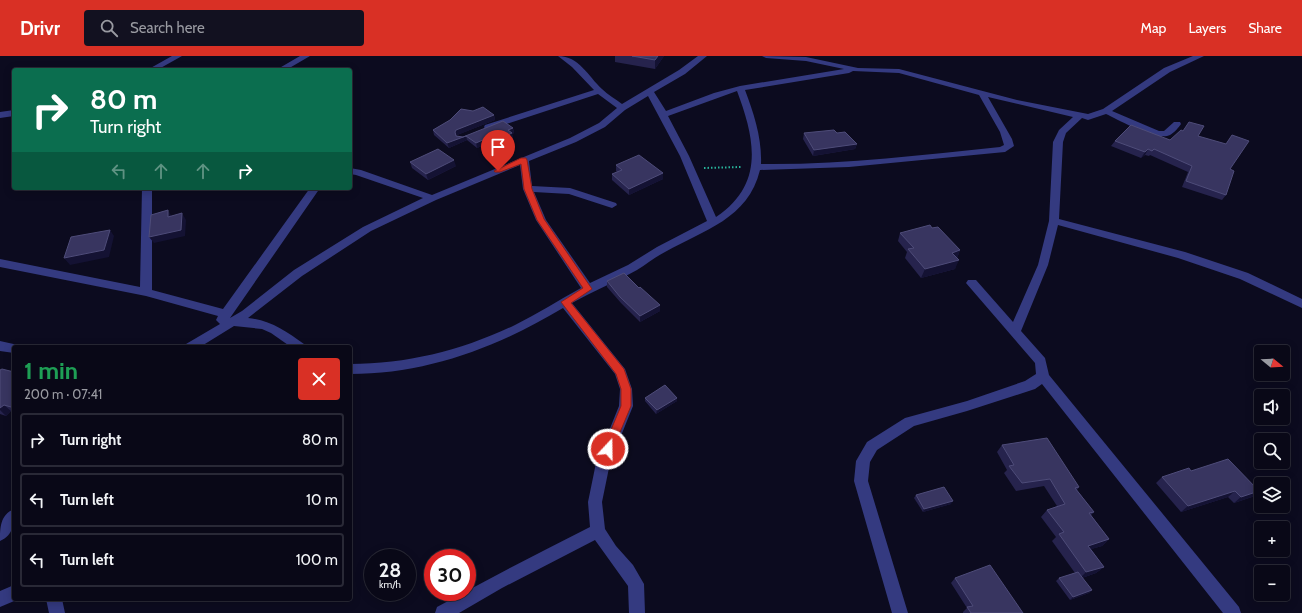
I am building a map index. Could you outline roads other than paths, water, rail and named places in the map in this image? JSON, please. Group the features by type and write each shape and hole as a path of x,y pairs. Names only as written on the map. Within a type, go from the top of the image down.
{"street":[{"path":"155,68 178,56"},
{"path":"284,68 306,56"},
{"path":"562,56 575,65 599,91 622,108"},
{"path":"229,318 246,314 298,273 367,229 432,198 573,140 602,125 622,108 682,72 703,56"},
{"path":"766,56 806,59 858,70"},
{"path":"664,115 740,88 858,70 899,71 982,93 1079,116 1091,116 1106,111 1167,70 1200,56"},
{"path":"166,68 168,61"},
{"path":"352,369 366,370 405,365 459,353 518,328 588,289 633,267 670,244 714,224 736,207 747,191 757,167 756,134 740,88"},
{"path":"482,130 515,117 599,91"},
{"path":"649,91 664,115 692,168 714,224"},
{"path":"757,167 800,168 862,165 1002,150 1009,146 1008,138 986,105 982,93"},
{"path":"1106,111 1158,134 1168,133 1177,124"},
{"path":"0,115 12,113"},
{"path":"1015,331 1043,265 1054,221 1058,142 1062,132 1079,116"},
{"path":"524,160 528,189 541,220 588,289"},
{"path":"352,171 432,198"},
{"path":"528,189 570,191 612,205"},
{"path":"146,292 146,220 148,190"},
{"path":"193,345 212,333 229,318 314,190"},
{"path":"1054,221 1181,255 1244,276 1302,304"},
{"path":"0,263 146,292 229,318 266,325 278,330 297,345"},
{"path":"972,283 1041,361 1043,376 1233,613"},
{"path":"565,302 621,372 626,389 626,406 603,463 595,502 598,531 636,584 637,613"},
{"path":"211,345 212,333"},
{"path":"0,346 12,348"},
{"path":"900,613 861,481 863,461 872,446 910,422 967,406 1030,385 1043,376"},
{"path":"0,534 12,519"},
{"path":"444,613 496,583 598,531"},
{"path":"0,599 12,594"},
{"path":"54,601 57,613"}]}
